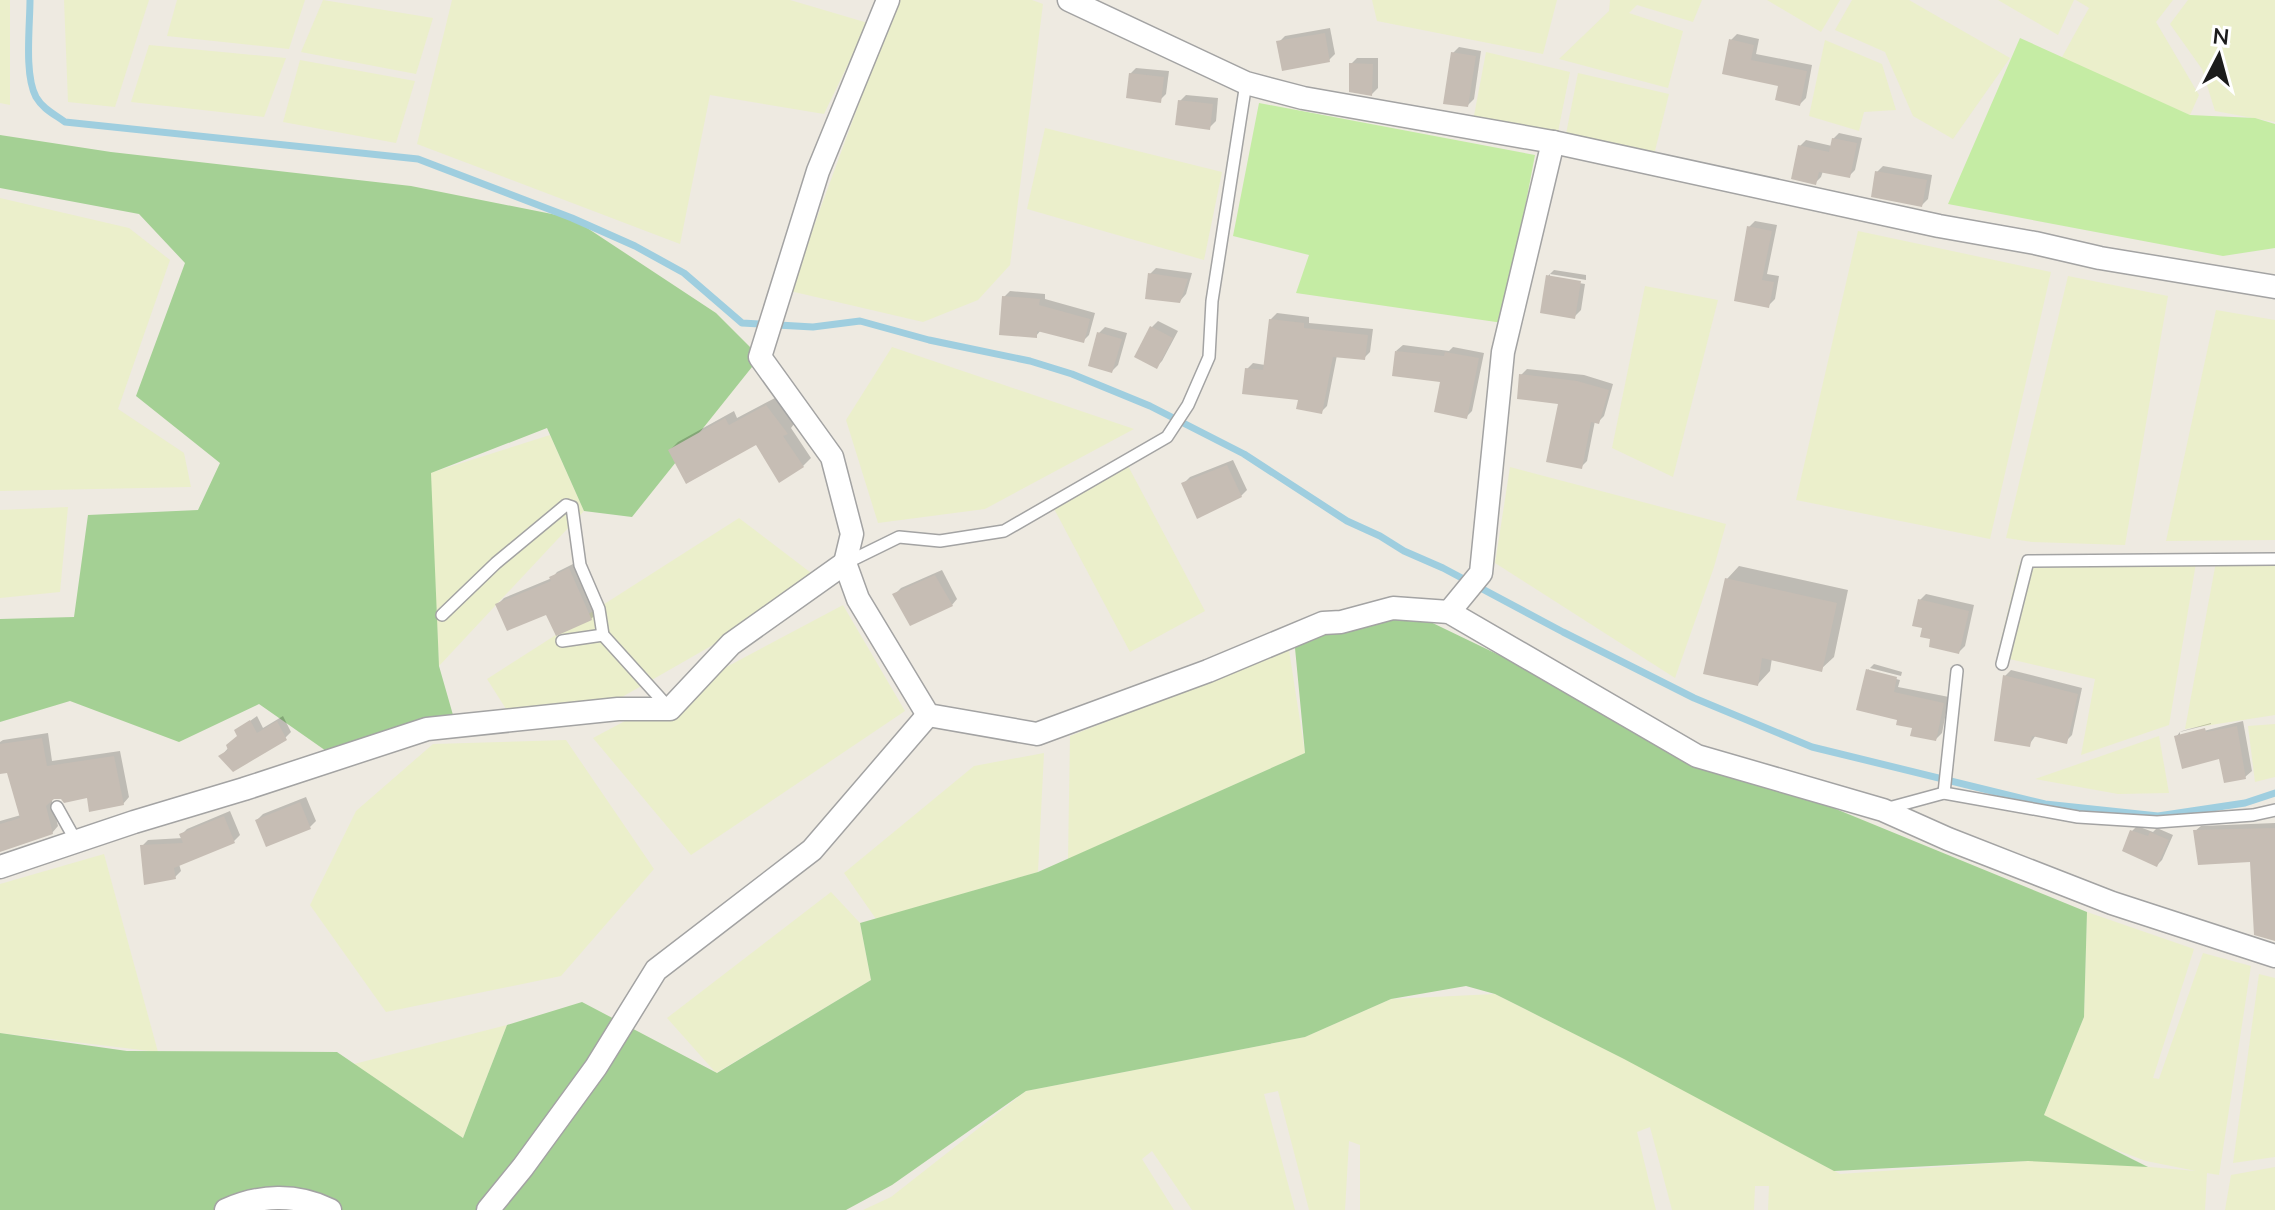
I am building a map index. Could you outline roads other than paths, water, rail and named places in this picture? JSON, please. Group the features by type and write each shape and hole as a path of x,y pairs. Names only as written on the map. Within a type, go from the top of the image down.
{"street":[{"path":"888,0 818,171 760,357 832,457 852,534 845,563 858,599 928,715 1037,734 1208,671 1323,623 1341,622 1393,608 1456,604 1697,756 1883,810 1948,839 2112,903 2275,956"},
{"path":"1069,0 1246,83 1303,98 1553,142 2100,258 2275,287"},
{"path":"1456,604 1481,573 1503,352 1553,142"},
{"path":"0,867 427,729 618,709 670,709 731,644 823,582 845,563"},
{"path":"488,1210 596,1067 656,970 812,850 928,715"},
{"path":"226,1210 247,1201 269,1197 317,1204 330,1210"}],"lane":[{"path":"845,563 899,537 940,541 1004,531 1167,437 1186,407 1209,357 1212,301 1246,83"},
{"path":"442,615 496,563 566,505 572,507 580,565 599,609 603,635 670,709"},
{"path":"2002,664 2028,561 2275,559"},
{"path":"562,641 603,635"},
{"path":"1944,792 1957,671"},
{"path":"1883,810 1944,792 2078,817 2141,821 2253,815 2275,810"},
{"path":"57,807 76,841"}],"waterway":[{"path":"30,0 29,63 32,88 42,105 65,122 418,159 572,218 635,246 684,273 742,323 813,327 860,321 929,340 1030,361 1072,374 1150,406 1244,454 1347,521 1563,632 1694,698 1812,747 2045,804 2158,816 2245,803 2275,793"}]}
